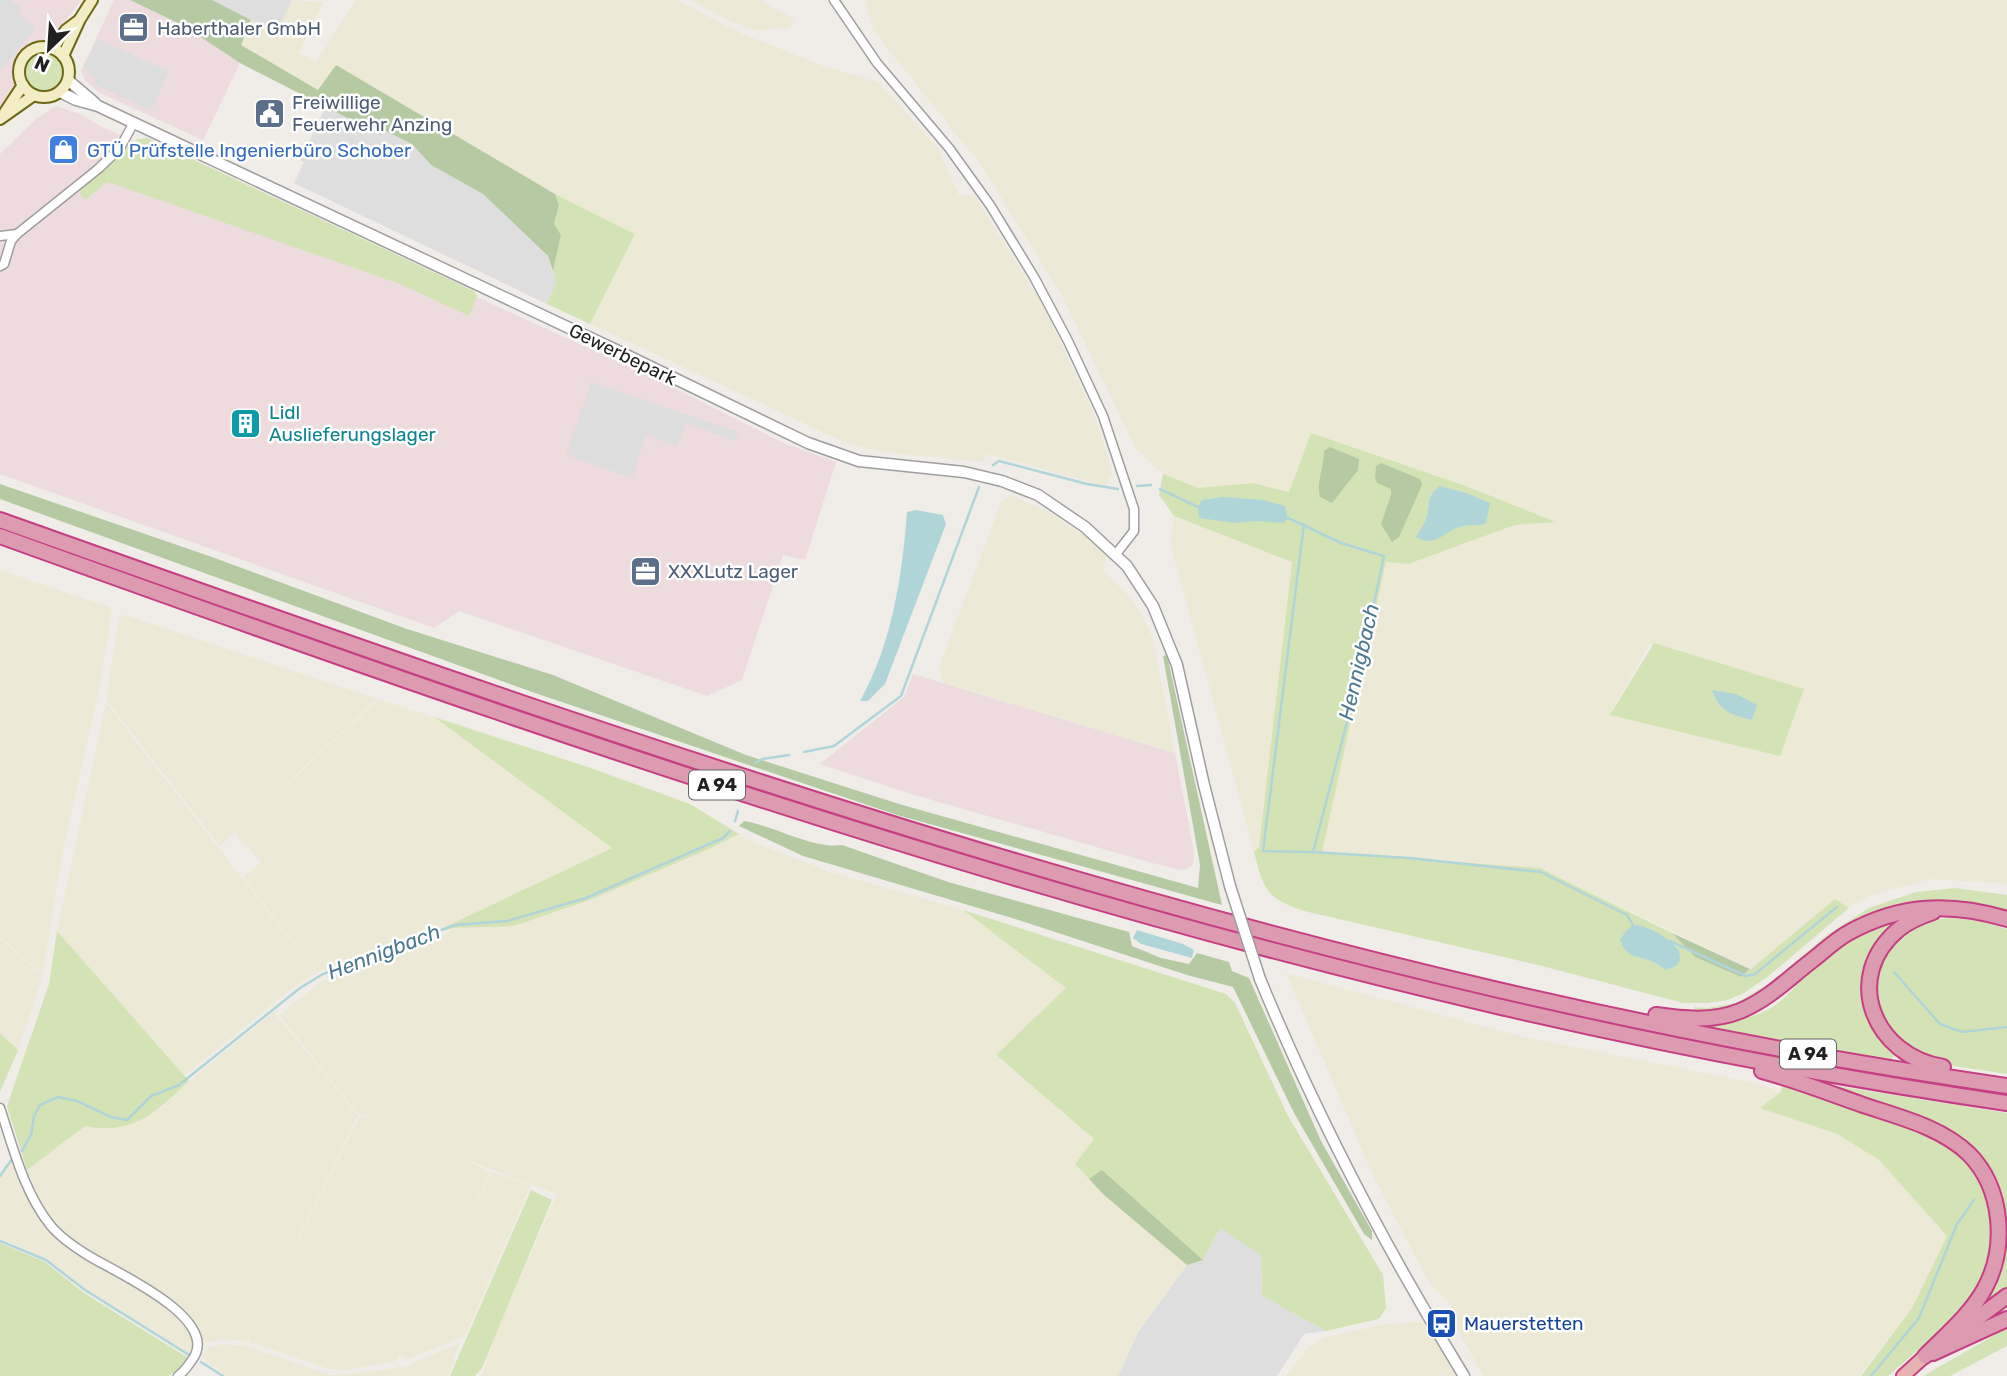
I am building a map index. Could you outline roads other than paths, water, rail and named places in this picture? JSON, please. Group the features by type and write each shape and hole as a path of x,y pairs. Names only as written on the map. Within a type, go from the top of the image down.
{"highway":[{"name":"A 94","path":"0,520 482,690 869,817 1059,875 1261,930 1475,984 1629,1019 1828,1058 2007,1086"},
{"name":"A 94","path":"0,536 369,668 584,741 1048,888 1365,975 1564,1021 1716,1053 2007,1103"},
{"path":"1629,1019 1655,1015 1689,1020 1739,1012 1767,997 1846,934 1889,914 1916,909 1966,910 2007,919"},
{"path":"1941,909 1902,927 1883,947 1871,978 1869,992 1872,1009 1889,1040 1903,1052 1928,1065 1966,1070 1987,1084"},
{"path":"1716,1053 1734,1063 1786,1077 1931,1129 1968,1153 1979,1167 1997,1206 2000,1245 1995,1267 1977,1301 1903,1376"},
{"path":"1925,1356 2007,1296"},
{"path":"1925,1356 2007,1319"}],"main road":[{"path":"63,56 92,0"},
{"path":"52,48 66,30 80,19"},
{"path":"39,48 52,48 63,56 69,69 68,80 60,92 47,97 34,95 23,85 19,71 24,58 39,48"},
{"path":"0,119 23,85"},
{"path":"0,119 34,95"}],"street":[{"path":"834,0 877,63 976,184 1034,277 1068,341 1103,416 1134,509 1134,531 1116,554"},
{"name":"Gewerbepark","path":"68,80 97,106"},
{"name":"Gewerbepark","path":"60,92 97,106 808,443 859,461 964,472 1023,489 1066,513 1116,554 1153,606 1174,655 1230,886 1260,979 1306,1087 1335,1146 1422,1306 1464,1376"},
{"path":"0,266 4,264 11,241 17,234 120,148 133,124"},
{"path":"0,236 17,234"},
{"path":"0,1108 25,1180 52,1227 86,1255 144,1287 185,1317 195,1334 198,1347 195,1357 178,1376"}],"water":[{"path":"1440,486 1490,503 1486,523 1456,528 1430,541 1416,537 1426,519 1431,496"},
{"path":"1223,497 1264,500 1285,506 1288,518 1284,523 1235,523 1199,518 1198,507 1202,500"},
{"path":"916,510 943,515 946,524 885,684 868,701 860,701 880,657 894,609 907,512"},
{"path":"1712,690 1736,694 1757,705 1752,720 1722,708"},
{"path":"1633,925 1652,930 1674,945 1679,950 1680,960 1676,966 1666,970 1626,950 1620,940"},
{"path":"1137,930 1183,944 1194,950 1192,958 1141,944 1133,938"}],"waterway":[{"name":"Hennigbach","path":"993,465 999,461 1087,484 1118,489"},
{"name":"Hennigbach","path":"1137,486 1151,485"},
{"name":"Hennigbach","path":"804,752 834,746 901,696 979,487"},
{"name":"Hennigbach","path":"1160,489 1198,507"},
{"name":"Hennigbach","path":"1288,518 1341,543 1384,556 1356,688 1313,852 1409,858 1541,872 1627,915 1633,925"},
{"name":"Hennigbach","path":"1304,524 1263,851 1313,852"},
{"name":"Hennigbach","path":"756,763 762,759 789,755"},
{"name":"Hennigbach","path":"735,821 738,811"},
{"name":"Hennigbach","path":"22,1151 31,1135 34,1116 40,1105 58,1097 77,1101 111,1117 127,1120 151,1096 179,1085 300,988 323,974 455,925 507,921 586,898 723,838 730,831"},
{"name":"Hennigbach","path":"1670,941 1746,976 1755,974 1837,907"},
{"name":"Hennigbach","path":"1894,972 1940,1024 1962,1032 2007,1027"},
{"name":"Hennigbach","path":"0,1176 12,1159"},
{"path":"1871,1376 1919,1318 1957,1224 1974,1200"},
{"path":"0,1241 46,1260 85,1290 189,1355"},
{"path":"201,1362 223,1376"}],"place":[{"name":"Haberthaler GmbH","path":"134,28"},
{"name":"Freiwillige Feuerwehr Anzing","path":"269,113"},
{"name":"GTÜ Prüfstelle Ingenierbüro Schober","path":"64,150"},
{"name":"Lidl Auslieferungslager","path":"246,423"},
{"name":"XXXLutz Lager","path":"645,571"},
{"name":"Mauerstetten","path":"1441,1323"}]}
